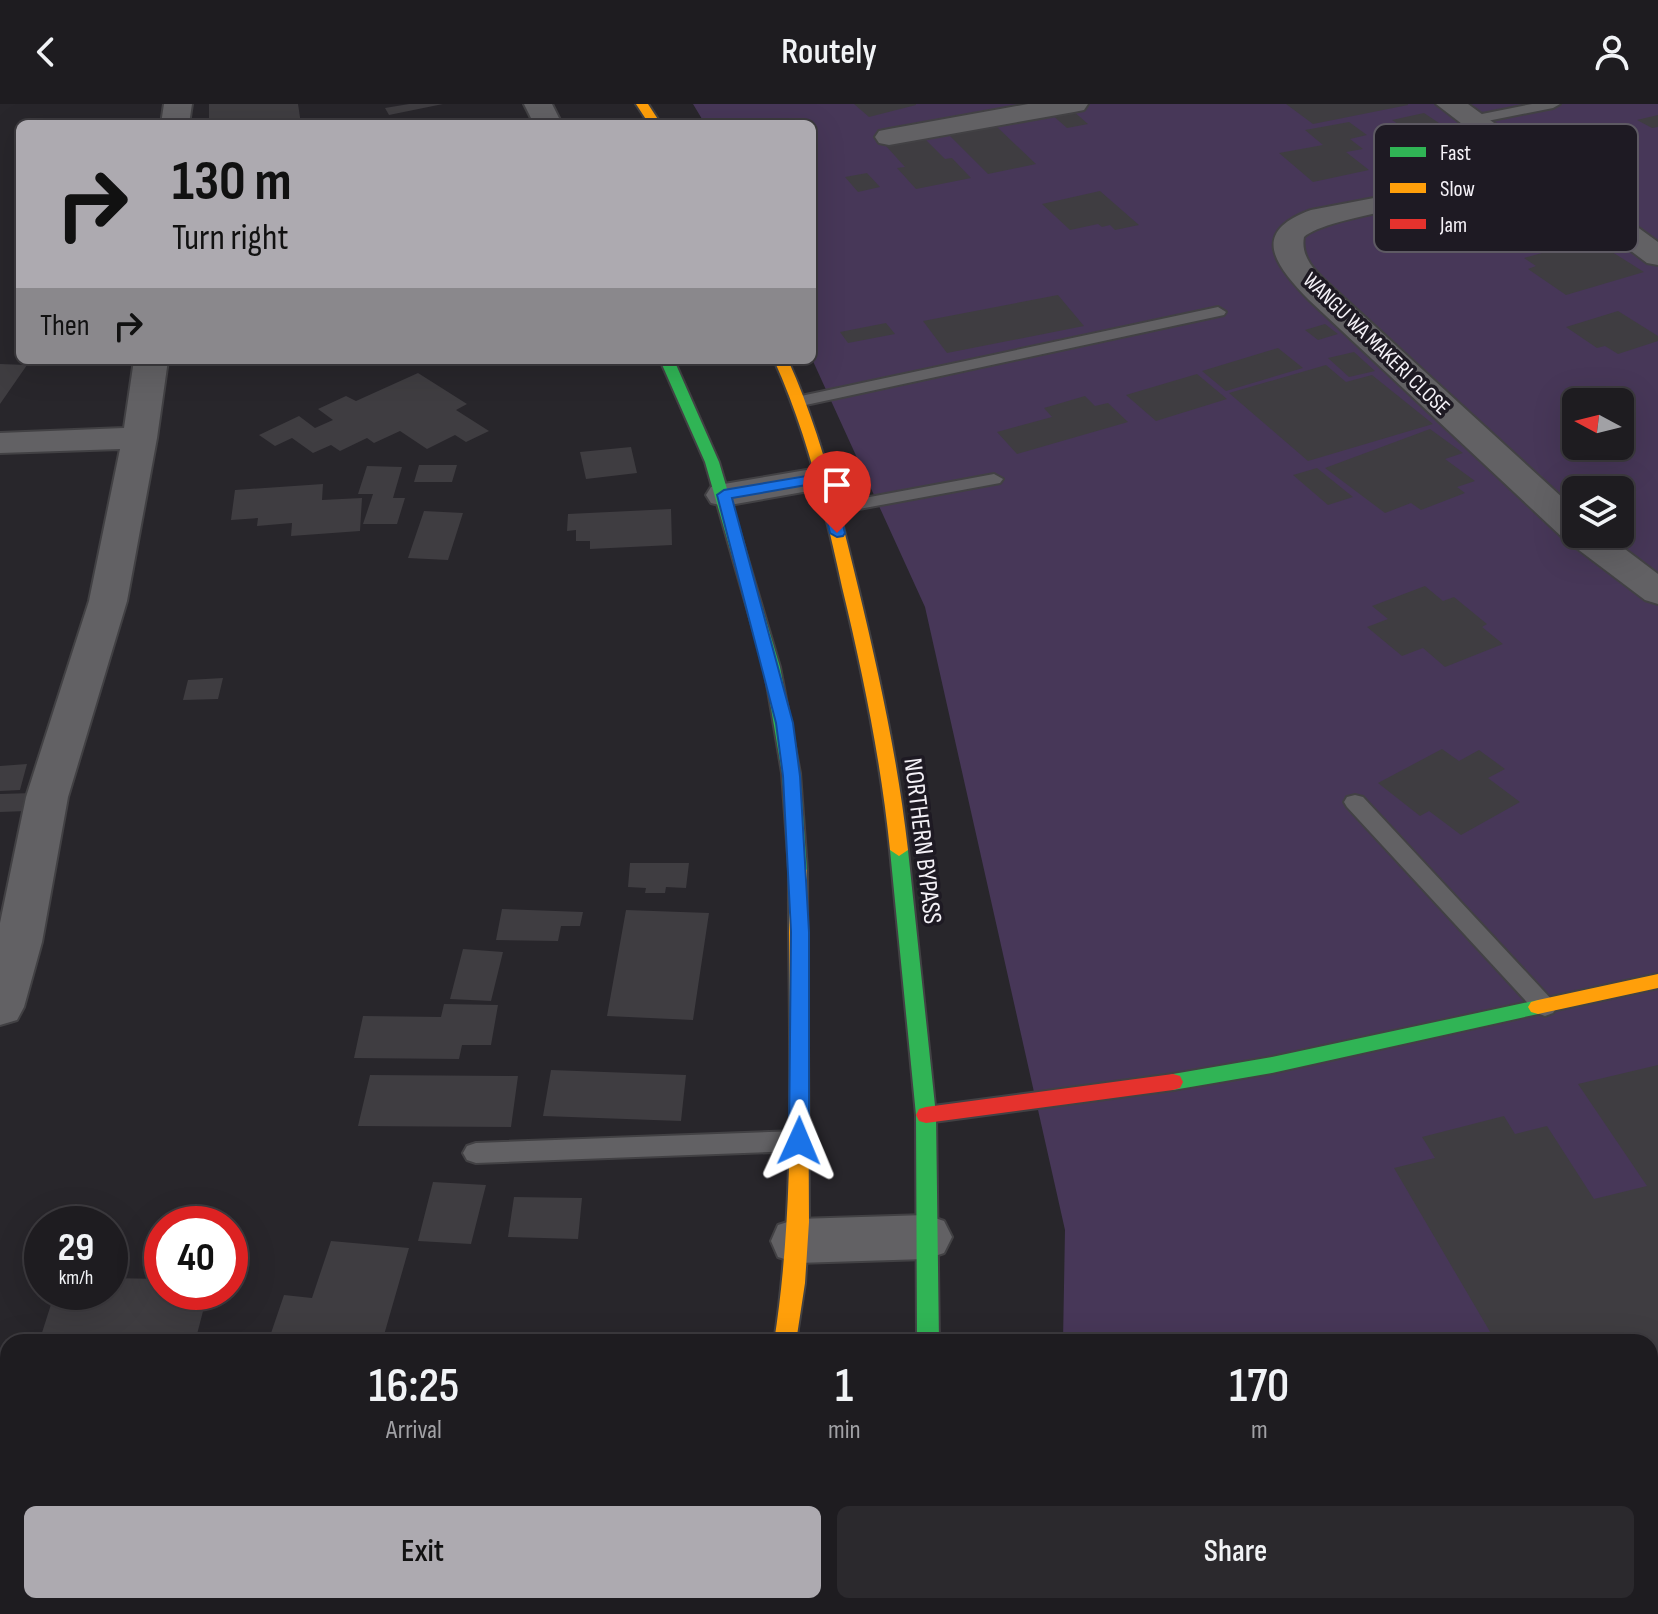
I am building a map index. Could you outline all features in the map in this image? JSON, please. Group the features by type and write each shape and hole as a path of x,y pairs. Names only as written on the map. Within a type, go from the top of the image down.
{"street":[{"path":"889,137 1074,104"},
{"path":"1461,112 1477,124"},
{"name":"WANGU WA MAKERI CLOSE","path":"1374,206 1322,216 1298,226 1289,233 1288,242 1294,262 1320,293 1562,517"},
{"path":"1638,241 1658,256"},
{"path":"0,1007 19,942 47,797 108,601 140,438 150,364"},
{"path":"669,364 686,395 724,495 785,723 792,776 800,932 799,1141 797,1241 786,1334"},
{"name":"NORTHERN BYPASS","path":"783,364 801,401 828,494 892,777 926,1115 928,1334"},
{"path":"0,443 140,438"},
{"path":"724,495 828,494"},
{"path":"1600,548 1658,592"},
{"path":"926,1115 1123,1090 1272,1065 1658,981"},
{"path":"797,1241 926,1237"}],"lane":[{"path":"1461,112 1553,104"},
{"path":"801,401 1218,312"},
{"path":"828,494 994,479"},
{"path":"1355,802 1545,1007"},
{"path":"476,1153 799,1141"}],"shaded area":[{"path":"693,104 1658,104 1658,1334 1063,1334 1065,1230 925,607 814,364 816,120 703,120"}],"building":[{"path":"209,104 298,104 300,120 209,120"},
{"path":"409,104 443,104 389,115 385,108"},
{"path":"854,104 916,104 916,105 869,117"},
{"path":"1286,104 1408,104 1408,105 1313,124"},
{"path":"1072,110 1088,124 1067,128 1051,114"},
{"path":"1424,113 1440,124 1398,124 1392,120"},
{"path":"1658,115 1658,127 1652,128 1637,120"},
{"path":"1349,122 1367,135 1350,139 1363,149 1346,152 1369,170 1313,182 1279,153 1323,145 1305,130"},
{"path":"995,125 1036,164 988,174 948,134"},
{"path":"924,138 945,159 952,158 971,178 916,189 897,168 905,167 886,146"},
{"path":"867,173 880,187 858,192 845,177"},
{"path":"1100,191 1139,225 1115,230 1110,225 1102,227 1098,224 1070,230 1042,204"},
{"path":"1545,252 1612,252 1644,272 1566,295 1528,269 1536,266 1524,258"},
{"path":"1058,295 1084,326 947,353 923,321"},
{"path":"1618,311 1658,336 1658,341 1618,354 1605,346 1597,348 1566,327"},
{"path":"886,323 895,334 848,343 840,332"},
{"path":"1325,324 1338,334 1318,340 1305,330"},
{"path":"1278,348 1303,368 1226,391 1202,371"},
{"path":"1354,352 1375,371 1349,377 1328,358"},
{"path":"0,364 27,365 0,404"},
{"path":"1326,365 1346,382 1372,375 1433,424 1308,461 1229,393"},
{"path":"418,373 467,404 456,410 489,431 466,442 455,435 427,449 400,431 374,443 367,438 340,451 331,445 313,453 292,438 275,446 259,435 299,416 315,428 333,420 318,409 346,396 356,401"},
{"path":"1197,374 1227,399 1156,421 1126,395"},
{"path":"1085,396 1095,406 1108,403 1128,422 1017,454 997,432 1052,417 1044,408"},
{"path":"1430,429 1463,453 1445,459 1475,481 1457,487 1465,493 1421,510 1411,503 1385,513 1325,468"},
{"path":"631,447 637,473 586,479 580,452"},
{"path":"419,465 457,465 452,482 414,482"},
{"path":"367,466 402,467 393,498 405,498 397,524 363,524 373,494 358,494"},
{"path":"1317,468 1353,497 1328,505 1293,475"},
{"path":"323,484 322,500 362,498 360,531 291,536 292,523 257,526 258,518 231,520 235,490"},
{"path":"671,509 672,545 590,549 590,541 576,541 576,530 567,531 568,514"},
{"path":"424,511 463,513 448,560 408,558"},
{"path":"1425,586 1443,601 1454,597 1487,624 1482,627 1503,644 1445,667 1423,648 1402,656 1367,627 1388,619 1372,606"},
{"path":"223,678 218,699 183,700 188,680"},
{"path":"1442,749 1459,761 1479,750 1505,769 1488,778 1520,802 1461,835 1429,811 1420,816 1378,783"},
{"path":"27,764 20,790 0,791 0,766"},
{"path":"33,793 27,811 0,812 0,794"},
{"path":"630,863 689,863 686,888 666,887 665,893 645,893 646,888 628,887"},
{"path":"502,909 583,912 580,926 561,926 558,941 496,940"},
{"path":"626,910 709,913 693,1020 607,1016"},
{"path":"463,949 503,952 491,1001 450,999"},
{"path":"444,1004 498,1005 491,1045 462,1045 459,1059 354,1058 363,1016 441,1017"},
{"path":"1658,1065 1658,1334 1491,1334 1394,1168 1435,1158 1422,1137 1504,1116 1515,1134 1547,1126 1594,1199 1647,1186 1578,1084"},
{"path":"551,1070 686,1075 681,1121 543,1116"},
{"path":"370,1075 518,1076 511,1127 358,1126"},
{"path":"433,1182 486,1185 471,1244 418,1241"},
{"path":"514,1197 582,1198 578,1239 508,1237"},
{"path":"331,1241 409,1248 384,1334 271,1334 284,1295 312,1298"},
{"path":"128,1278 144,1279 144,1310 203,1310 197,1334 42,1334 49,1310 128,1310"}],"traffic: fast":[{"path":"669,364 712,462 772,667 791,773 798,870"},
{"path":"899,850 926,1115 928,1334"},
{"path":"1173,1082 1272,1065 1538,1007"}],"traffic: slow":[{"path":"642,104 652,120"},
{"path":"783,364 811,436 840,542 877,709 899,850"},
{"path":"786,1334 794,1283 798,1222 798,870"},
{"path":"1538,1007 1658,981"}],"traffic: jam":[{"path":"926,1115 1173,1082"}],"route":[{"path":"799,1141 800,932 792,776 785,723 724,495 824,478 837,533"}]}
